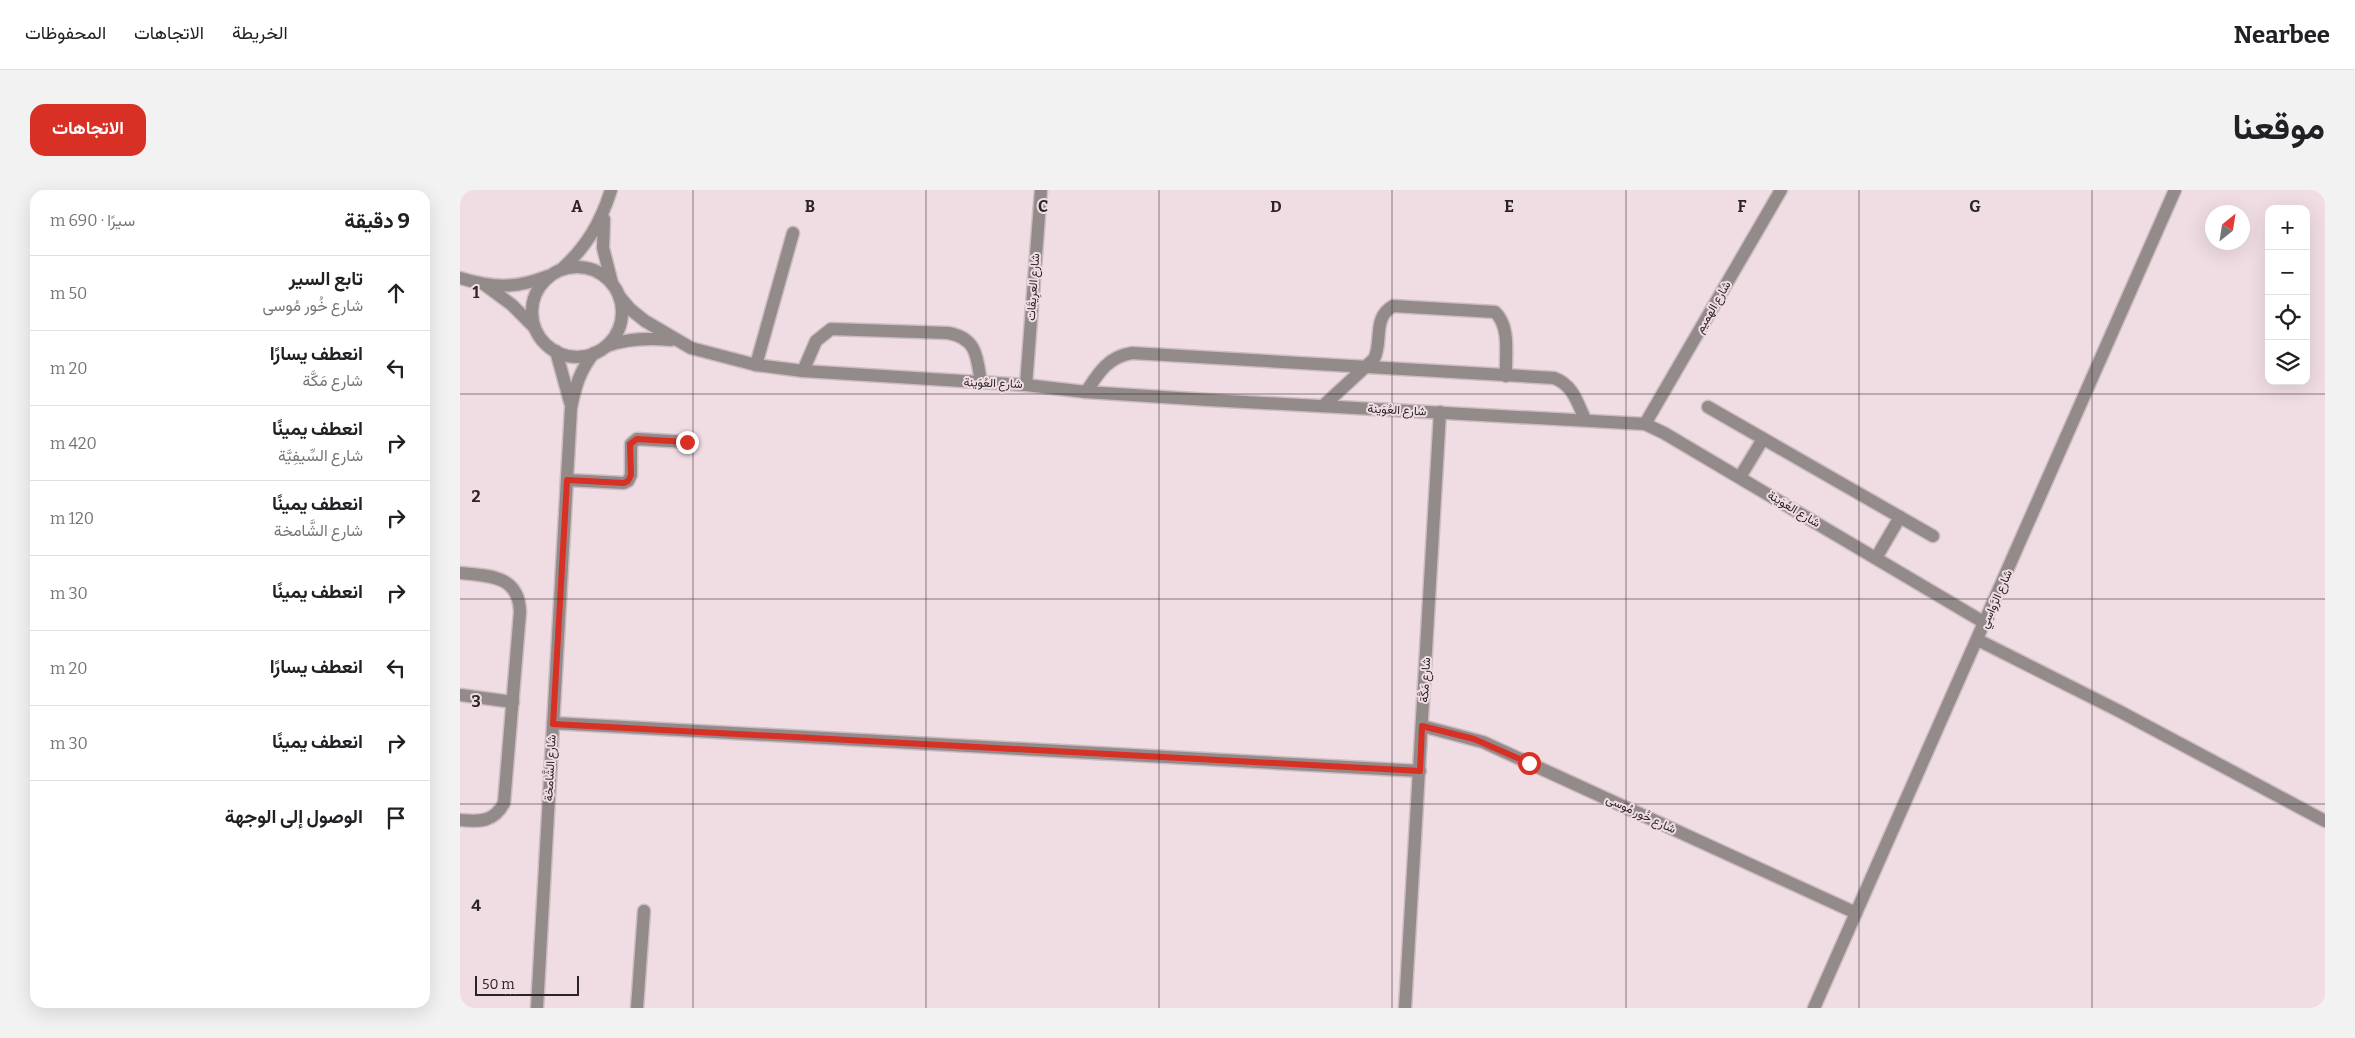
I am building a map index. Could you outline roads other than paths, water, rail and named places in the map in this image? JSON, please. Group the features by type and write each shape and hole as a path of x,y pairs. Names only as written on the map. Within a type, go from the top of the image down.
{"street":[{"path":"535,329 532,314 533,300 540,286 587,243 605,211 611,190"},
{"name":"شارع العرِيقَات","path":"1026,385 1041,190"},
{"name":"شارع الهميم","path":"1645,424 1781,190"},
{"name":"شارع الرَّواسِي","path":"1814,1008 2175,190"},
{"path":"485,285 512,305 535,329 547,346 568,356 581,356 600,350 613,339 620,323 622,306 612,283 604,248 605,211"},
{"path":"756,365 793,233"},
{"path":"460,278 485,285 518,284 575,266 589,268 602,274 612,283"},
{"name":"شارع العُوَينة","path":"619,296 637,315 676,341 710,354 756,365 803,371 981,384 1026,385 1086,392 1585,419 1645,424 1658,429 1985,623"},
{"path":"1323,406 1366,368 1376,354 1380,321 1384,314 1393,306 1491,310 1499,316 1503,323 1506,376"},
{"path":"803,371 816,341 831,329 948,333 963,337 970,342 976,357 981,384"},
{"name":"شارع العُوَينة","path":"600,350 620,341 639,339 676,341"},
{"name":"شارع الشَّامخة","path":"537,1008 571,408 578,379 584,365 600,350"},
{"name":"شارع الشَّامخة","path":"556,351 568,388 571,408"},
{"path":"1086,392 1102,367 1111,360 1132,353 1554,378 1572,390 1585,419"},
{"path":"1708,407 1933,536"},
{"name":"شارع مَكَّة","path":"1405,1008 1440,412"},
{"path":"1740,478 1763,438"},
{"path":"567,480 624,483 628,481 631,475 630,444 633,441 637,439 687,442"},
{"path":"1876,558 1900,517"},
{"path":"460,573 500,579 516,592 520,602 504,803 493,817 485,821 460,820"},
{"path":"1978,640 2119,711 2325,821"},
{"path":"460,695 513,702"},
{"path":"553,724 1420,771"},
{"name":"شارع خُور مُوسى","path":"1422,726 1483,742 1856,913"},
{"path":"637,1008 644,911"}]}
